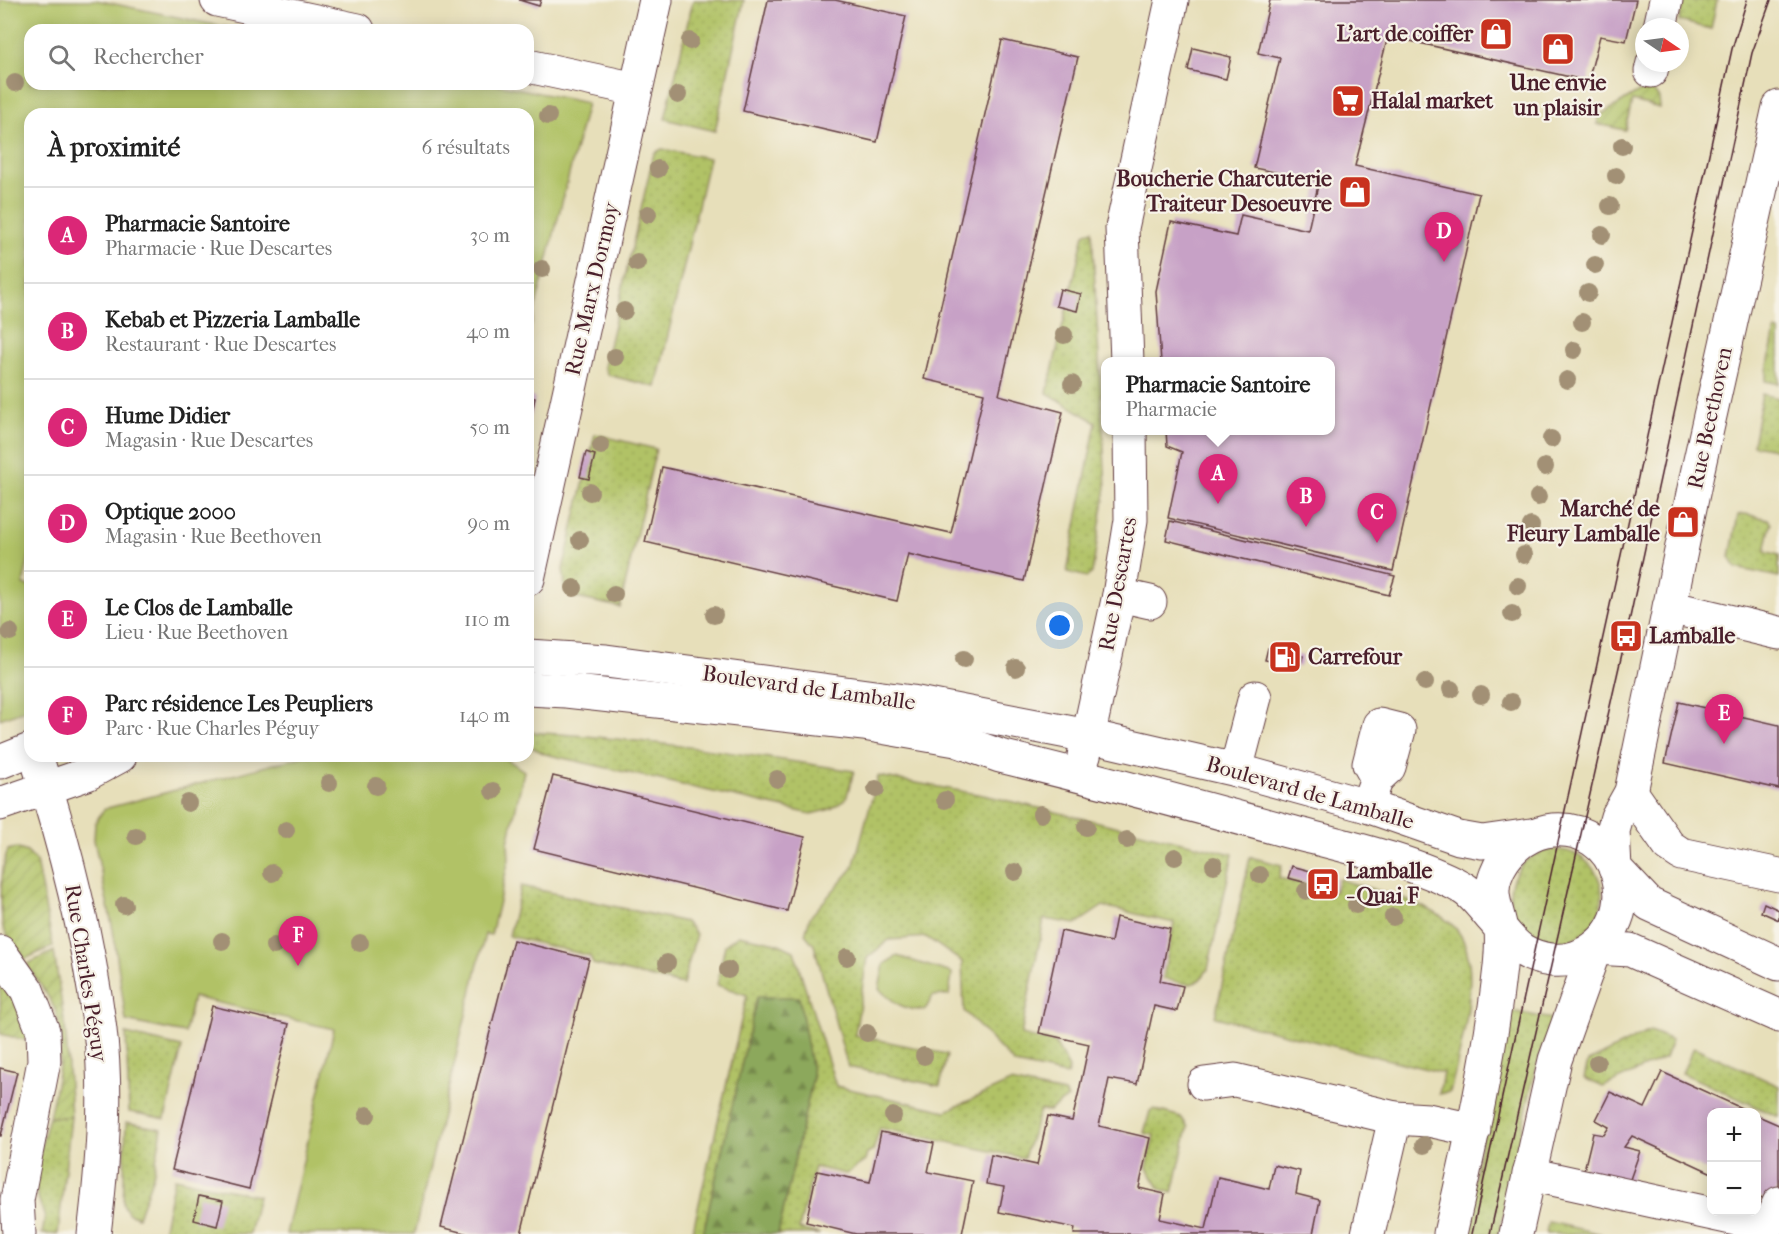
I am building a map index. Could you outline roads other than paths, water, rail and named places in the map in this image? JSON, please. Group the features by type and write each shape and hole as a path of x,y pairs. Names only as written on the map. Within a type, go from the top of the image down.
{"street":[{"path":"218,0 330,24"},
{"name":"Rue Marx Dormoy","path":"534,552 656,0"},
{"path":"1127,357 1122,228 1172,0"},
{"path":"1662,18 1666,0"},
{"path":"534,67 636,89"},
{"name":"Rue Beethoven","path":"1615,868 1613,831 1617,817 1631,792 1669,607 1779,107"},
{"name":"Rue Descartes","path":"1088,736 1119,595 1131,520 1133,486 1130,435"},
{"path":"1119,595 1150,602"},
{"path":"1669,607 1779,633"},
{"name":"Boulevard de Lamballe","path":"534,656 606,661 912,702 1088,736 1236,770 1372,792 1471,840 1482,842 1533,835"},
{"name":"Boulevard de Lamballe","path":"534,689 566,690 864,724 956,740 1000,756 1081,775 1355,849 1434,875 1465,888 1501,927"},
{"path":"1236,770 1255,698"},
{"path":"1372,792 1369,764 1389,728"},
{"path":"1081,775 1088,736"},
{"path":"0,762 24,752"},
{"path":"38,762 46,787"},
{"path":"0,804 87,774 109,762"},
{"name":"Rue Charles Péguy","path":"46,787 60,831 75,893 100,1032 103,1102 101,1171 94,1234"},
{"path":"1631,792 1669,846 1682,854 1779,875"},
{"path":"1450,1234 1474,1131 1485,1070 1500,966 1501,927 1492,898 1496,872 1507,853 1533,835 1561,830 1581,834 1602,848 1615,868 1649,904 1779,964"},
{"path":"1501,927 1520,949 1542,958 1565,960 1594,948 1607,938 1618,916 1622,896 1615,868"},
{"path":"1594,948 1630,950 1779,1016"},
{"path":"1516,1234 1555,1060 1594,948"},
{"path":"0,952 27,990 43,1031 44,1061 17,1200 19,1234"},
{"path":"1204,1084 1235,1080 1395,1118 1428,1120 1474,1131"},
{"path":"1368,1234 1395,1118"},
{"path":"1529,1174 1768,1226 1779,1203"}],"tram line":[{"path":"1472,1234 1732,49 1747,0"},
{"path":"1490,1234 1626,636 1752,53 1771,0"}],"place":[{"name":"L'art de coiffer","path":"1496,34"},
{"name":"Une envie un plaisir","path":"1558,49"},
{"name":"Halal market","path":"1348,101"},
{"name":"Boucherie Charcuterie Traiteur Desoeuvre","path":"1355,192"},
{"name":"Optique 2000","path":"1444,262"},
{"name":"Pharmacie Santoire","path":"1218,504"},
{"name":"Marché de Fleury Lamballe","path":"1683,522"},
{"name":"Kebab et Pizzeria Lamballe","path":"1306,527"},
{"name":"Hume Didier","path":"1377,543"},
{"name":"Lamballe","path":"1626,636"},
{"name":"Carrefour","path":"1285,657"},
{"name":"Le Clos de Lamballe","path":"1724,744"},
{"name":"Lamballe - Quai F","path":"1323,884"},
{"name":"Parc résidence Les Peupliers","path":"298,966"}]}
